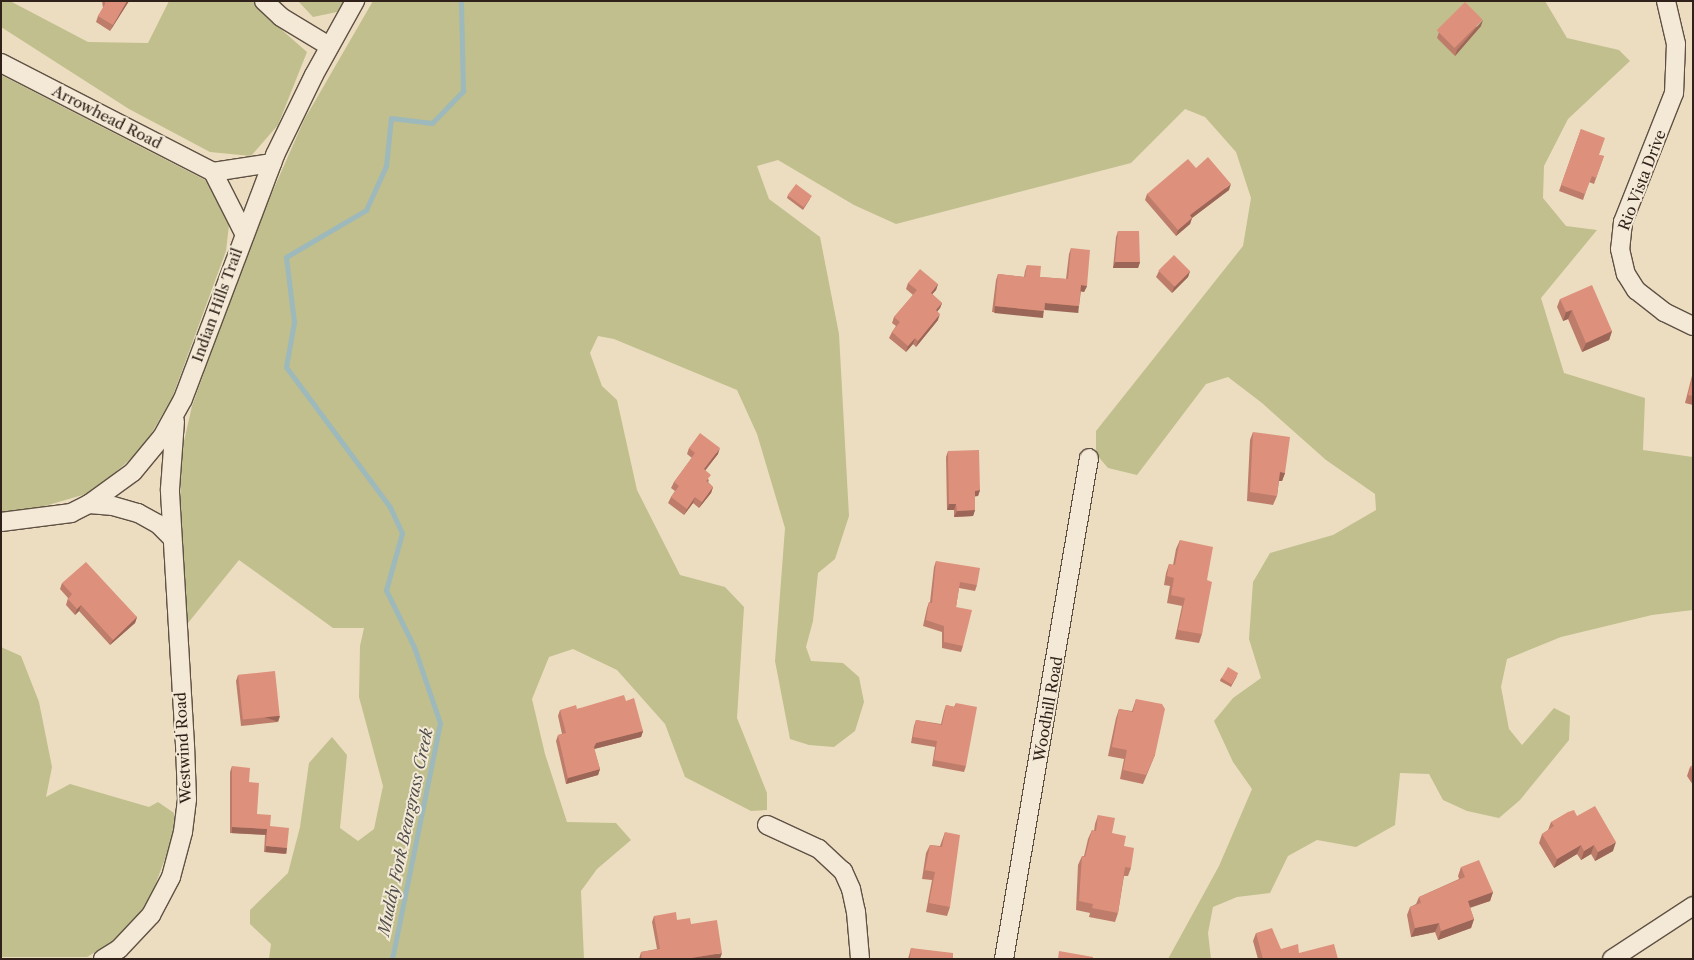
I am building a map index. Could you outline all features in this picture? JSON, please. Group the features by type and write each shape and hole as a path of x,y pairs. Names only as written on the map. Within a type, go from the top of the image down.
{"street":[{"path":"264,1 281,17 329,46"},
{"name":"Indian Hills Trail","path":"1,522 52,516 89,504 133,472 175,416 272,163 329,46 354,1"},
{"name":"Rio Vista Drive","path":"1666,1 1676,44 1674,93 1624,222 1620,249 1626,274 1636,290 1664,312 1693,326"},
{"name":"Arrowhead Road","path":"1,63 213,172"},
{"path":"244,233 213,172 272,163"},
{"name":"Westwind Road","path":"103,959 119,949 151,915 171,877 183,832 187,799 170,488 175,416"},
{"name":"Woodhill Road","path":"1004,959 1089,458"},
{"path":"89,504 113,506 138,513 158,524 172,538"},
{"path":"767,825 819,850 843,871 851,888 856,912 860,959"},
{"path":"1612,959 1693,906"}],"shaded area":[{"path":"1,1 10,1 88,42 148,43 169,1 255,1 267,17 307,52 278,125 251,156 210,152 129,109 1,27"},
{"path":"298,1 344,1 337,12 313,17"},
{"path":"373,1 1545,1 1567,38 1619,50 1630,61 1568,119 1544,166 1543,198 1566,226 1597,230 1541,298 1564,373 1645,398 1643,450 1693,457 1693,610 1652,615 1561,637 1507,659 1501,687 1509,729 1522,745 1554,708 1570,716 1569,740 1520,800 1499,818 1467,811 1443,800 1429,774 1400,773 1395,825 1356,847 1317,840 1288,856 1270,893 1237,897 1213,907 1208,933 1211,959 1168,959 1219,866 1252,789 1233,762 1214,721 1233,698 1261,678 1249,639 1253,582 1270,553 1333,535 1376,510 1375,494 1326,460 1262,403 1228,377 1206,384 1137,475 1108,468 1096,454 1096,431 1243,246 1251,198 1236,152 1205,117 1185,109 1131,163 896,224 854,205 778,160 757,166 769,199 820,237 839,334 849,516 835,559 818,573 813,621 806,647 811,661 843,663 859,677 864,702 855,731 834,747 809,745 790,739 775,661 785,528 757,434 737,390 614,339 598,336 590,353 602,386 617,400 637,490 680,575 725,587 744,607 737,718 767,793 767,810 751,811 685,777 665,724 617,670 573,649 549,657 532,699 545,754 567,822 616,823 631,840 597,869 581,891 584,959 269,959 271,944 250,924 250,910 288,873 300,827 309,763 332,737 347,755 340,828 358,841 374,829 383,786 359,697 360,646 364,628 333,628 239,560 188,623 179,532 182,450 192,406 253,236 304,120"},
{"path":"1,75 207,181 220,196 229,225 226,251 172,398 143,448 93,492 17,514 1,513"},
{"path":"1,647 21,656 39,702 52,767 46,797 70,784 149,807 158,802 174,813 177,826 149,902 119,938 87,957 1,957"}],"building":[{"path":"105,1 127,1 113,25 98,16"},
{"path":"1465,2 1483,20 1454,48 1437,30"},
{"path":"1581,129 1605,138 1599,155 1604,156 1596,178 1592,176 1585,194 1561,185"},
{"path":"1208,157 1231,184 1190,215 1192,218 1178,230 1147,194 1188,159 1196,168"},
{"path":"796,184 812,196 804,207 788,195"},
{"path":"1118,231 1139,231 1140,262 1115,262"},
{"path":"1071,248 1090,250 1087,286 1081,285 1079,306 1045,303 1044,311 995,306 998,274 1025,277 1027,265 1041,266 1040,277 1068,279"},
{"path":"1174,255 1190,271 1175,287 1158,271"},
{"path":"920,269 938,284 931,293 942,303 936,310 940,314 918,341 915,338 908,346 892,332 900,322 894,317 917,290 908,283"},
{"path":"1592,285 1612,331 1586,343 1572,310 1566,312 1560,299"},
{"path":"1693,375 1693,396 1688,395"},
{"path":"1253,432 1290,437 1285,473 1280,472 1277,496 1250,492"},
{"path":"700,433 720,448 704,469 711,475 706,481 713,487 702,502 695,497 687,509 671,497 679,486 674,482 695,453 689,448"},
{"path":"979,450 980,490 975,491 975,510 957,511 956,504 949,504 948,451"},
{"path":"1180,540 1213,547 1207,580 1212,582 1202,634 1178,630 1185,598 1171,595 1174,578 1167,576 1169,564 1175,565"},
{"path":"936,561 980,568 977,585 960,582 956,607 972,610 963,646 944,642 944,626 926,620 929,602 932,603"},
{"path":"86,562 137,617 113,640 81,605 77,609 68,599 72,594 62,583"},
{"path":"1228,667 1238,673 1232,684 1221,678"},
{"path":"275,671 280,716 243,720 238,675"},
{"path":"624,695 626,701 634,698 643,731 596,743 594,747 600,769 568,778 558,735 566,733 560,710 576,705 577,709"},
{"path":"1136,699 1162,704 1165,709 1155,755 1146,775 1123,770 1127,750 1112,747 1119,709 1133,712"},
{"path":"956,703 977,707 966,766 934,760 937,741 913,737 916,720 942,725 946,705 955,707"},
{"path":"232,766 250,768 249,782 259,783 257,814 271,815 270,826 289,828 287,848 266,846 267,829 232,827"},
{"path":"1595,806 1616,842 1598,852 1594,845 1584,851 1581,845 1557,859 1542,834 1554,826 1551,822 1568,812 1574,810 1577,816"},
{"path":"1098,815 1115,818 1112,833 1126,836 1124,846 1134,848 1131,868 1125,867 1118,913 1092,908 1093,904 1079,901 1082,856 1085,857 1092,830 1096,831"},
{"path":"945,832 960,835 950,907 929,903 935,872 925,870 930,845 942,847"},
{"path":"1479,860 1493,892 1468,901 1474,919 1441,931 1439,923 1415,928 1410,907 1421,903 1419,897 1465,877 1461,867"},
{"path":"676,912 677,920 690,918 691,924 717,920 722,953 685,959 642,959 641,952 660,949 654,916"},
{"path":"1272,928 1281,949 1298,944 1299,953 1334,944 1338,959 1263,959 1256,933"},
{"path":"911,948 953,953 953,959 910,959"},
{"path":"1059,951 1093,957 1093,959 1058,959"}],"waterway":[{"name":"Muddy Fork Beargrass Creek","path":"392,959 440,723 414,647 386,590 402,533 390,507 286,367 294,322 286,257 366,210 386,166 391,118 432,123 463,91 461,1"}]}
